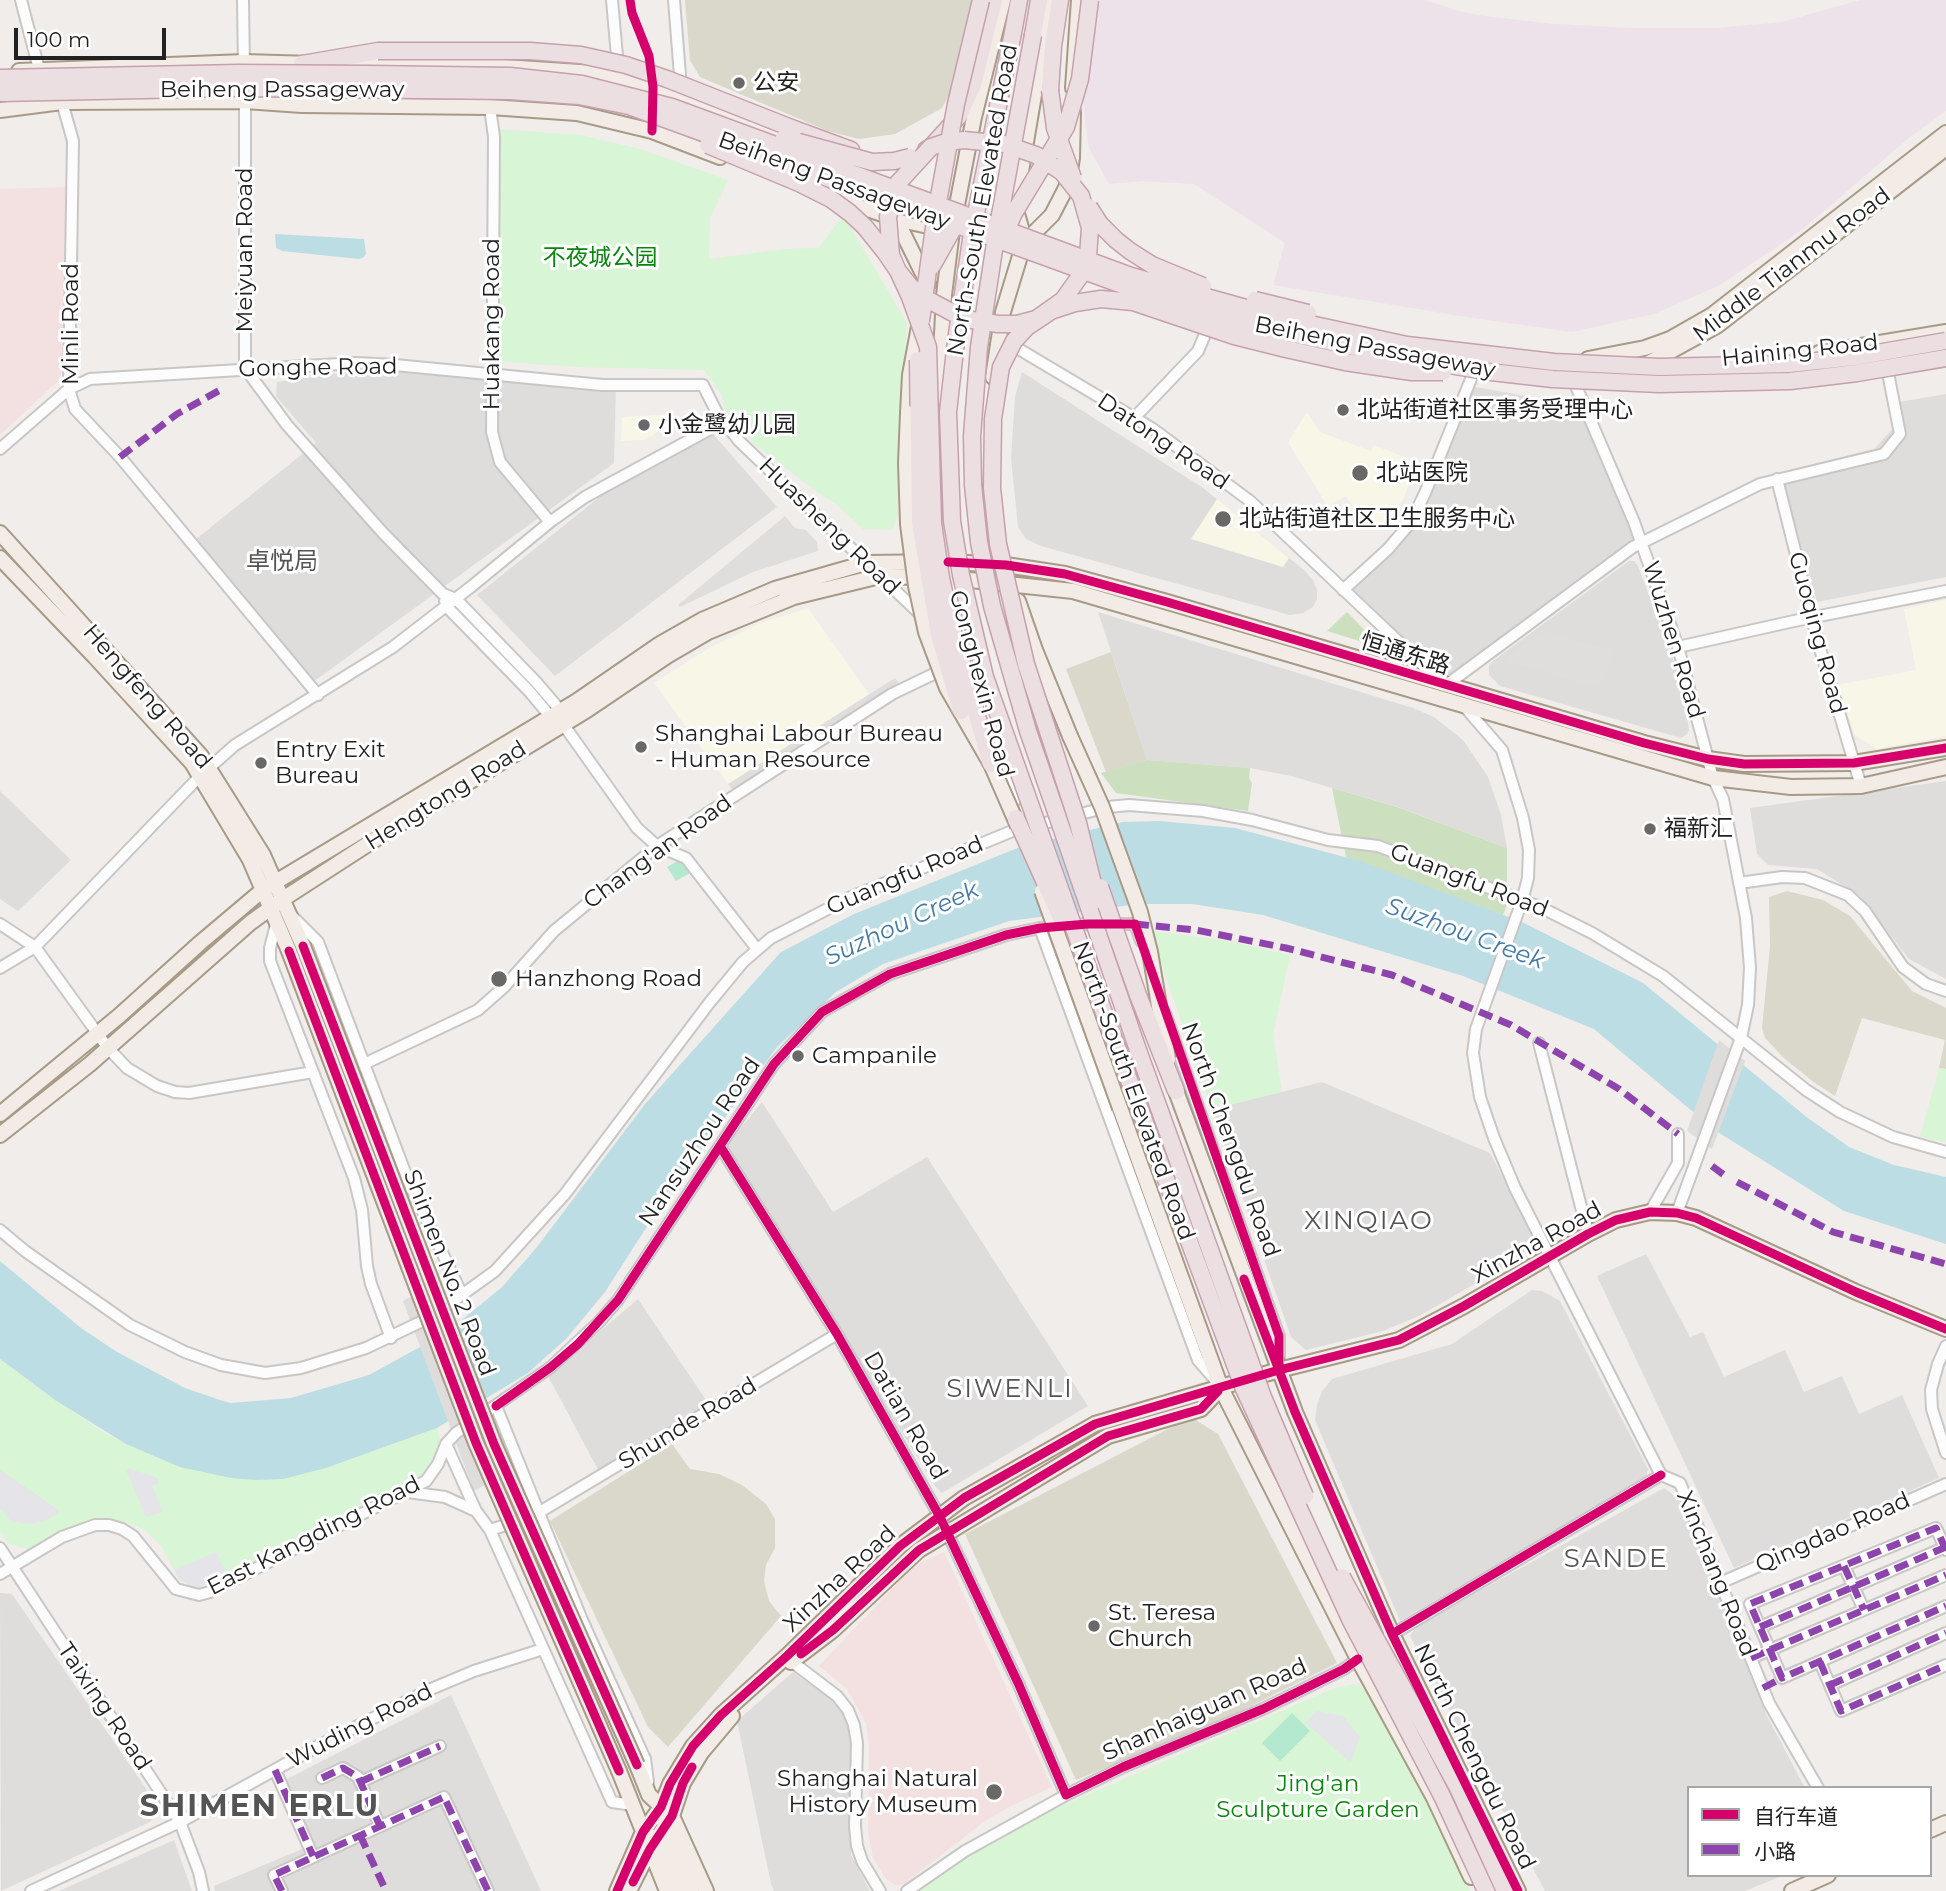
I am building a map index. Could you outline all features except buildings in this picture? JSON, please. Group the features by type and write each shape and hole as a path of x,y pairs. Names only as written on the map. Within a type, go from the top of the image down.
{"highway":[{"path":"961,711 939,635 920,523 919,341 963,68 981,0"},
{"path":"991,764 953,632 933,523 928,347 891,255 888,235 892,201 898,183 958,117 974,85 994,0"},
{"name":"North-South Elevated Road","path":"1019,0 972,233 950,389 949,462 952,521 961,575 985,677 1103,1010 1244,1389 1350,1619 1442,1796 1486,1891"},
{"name":"North-South Elevated Road","path":"1039,0 990,273 979,347 972,436 973,485 979,542 992,606 1028,731 1262,1397 1343,1580 1458,1788 1505,1891"},
{"path":"1060,0 1050,73 1051,110 1090,228 1088,257 1074,286 1051,311 1027,327 1014,341 1001,368 993,419 992,488 998,544 1023,653 1075,819 1138,995 1176,1091"},
{"path":"990,273 1014,213 1066,127 1080,79 1090,0"},
{"path":"302,64 378,51 517,51 580,55 626,65 667,79 872,158 910,157"},
{"name":"Beiheng Passageway","path":"0,76 237,73 510,76 582,84 685,112 1131,276 1278,317 1492,364 1789,364 1854,357 1946,341"},
{"path":"582,84 670,97 787,140 872,162 894,161 946,142 964,140 982,140 1020,149 1036,155 1062,172 1115,240 1152,265 1220,292 1492,364"},
{"name":"Beiheng Passageway","path":"0,93 251,88 579,96 629,106 1049,260 1186,307 1339,345 1492,364 1606,383 1790,381 1946,360"},
{"path":"0,100 119,90"},
{"path":"457,91 620,113 709,145 799,183 831,199 865,227 898,271 921,296 937,306 972,320 1017,324 1074,303 1101,299 1133,302 1234,336 1345,362 1412,372 1492,364"},
{"path":"927,280 984,166"},
{"path":"1075,819 1122,1004"},
{"path":"1019,823 1103,1010"}],"main road":[{"name":"Gonghexin Road","path":"948,562 941,486 939,412 944,295 974,117 1003,0"},
{"path":"1027,233 1015,207 1050,0"},
{"path":"1006,565 992,486 992,387 1003,312 1027,233 1052,215 1068,184 1072,158 1074,55 1079,0"},
{"name":"Middle Tianmu Road","path":"0,76 39,69 244,62 525,67 620,79 681,96 828,158 1160,284 1419,342 1570,362 1620,355 1645,348 1670,339 1697,324 1941,152"},
{"path":"0,100 34,96 62,102"},
{"name":"Middle Tianmu Road","path":"62,102 245,101 302,105 489,107 578,113 652,131 751,170 896,219 953,231 1211,319 1296,341 1474,374 1539,384 1576,386 1654,360 1725,320 1941,152 1946,133"},
{"path":"0,110 62,102"},
{"path":"896,219 927,280"},
{"path":"953,231 927,280 910,375 906,463 908,524 916,586 926,632 947,688 991,764 1019,823 1221,1388 1358,1659 1433,1798 1478,1891"},
{"name":"Haining Road","path":"1570,362 1730,359 1810,354 1946,332"},
{"name":"Haining Road","path":"1576,386 1652,388 1825,383 1946,360"},
{"name":"Hengfeng Road","path":"0,533 167,716 263,855 270,886 296,948"},
{"name":"Hengfeng Road","path":"0,558 205,772"},
{"name":"Hengtong Road","path":"0,1135 42,1104 280,910 385,833 673,636 709,616 790,584 866,563 948,562"},
{"name":"恒通东路","path":"948,562 1006,565 1065,574 1167,601 1445,686 1708,759 1744,764 1854,763 1946,748"},
{"name":"North Chengdu Road","path":"1006,565 1009,583 1070,736 1102,807 1140,912 1176,1091 1295,1412 1392,1633 1518,1891"},
{"name":"Hengtong Road","path":"0,1114 270,886 558,717 603,701 674,652 722,625 801,594 880,576 951,578 1073,591 1713,778 1791,787 1861,786 1946,767"},
{"name":"Shimen No. 2 Road","path":"296,948 494,1444 649,1795 666,1817 706,1891"},
{"name":"Shimen No. 2 Road","path":"296,948 476,1443 643,1832"},
{"name":"Xinzha Road","path":"629,1891 701,1753 729,1720 900,1546 964,1499 1095,1424 1279,1370 1399,1340 1615,1220 1650,1212 1677,1213 1714,1225 1856,1292 1946,1329"},
{"name":"Xinzha Road","path":"789,1658 832,1630 908,1559 948,1532 1108,1436 1201,1409 1221,1388"},
{"name":"Shimen No. 2 Road","path":"666,1817 691,1891"},
{"name":"Xinzha Road","path":"617,1891 643,1832 666,1817"},
{"path":"643,1832 678,1891"},
{"path":"653,1845 667,1891"},
{"path":"1792,1891 1815,1887"}],"street":[{"name":"Minli Road","path":"21,0 39,69 62,102 73,141 69,389 75,409 120,457 318,695"},
{"name":"Meiyuan Road","path":"243,0 246,368"},
{"path":"612,0 620,79 620,123"},
{"path":"674,0 682,143"},
{"name":"Huakang Road","path":"489,107 494,137 492,432 500,462 550,522"},
{"path":"1135,417 1198,351 1211,319"},
{"name":"Datong Road","path":"999,338 1135,417 1250,502 1280,527 1445,686 1502,750 1523,818 1529,858 1528,878 1479,1018"},
{"name":"Wuzhen Road","path":"1570,362 1576,386 1642,543 1678,648 1713,778 1723,799 1746,918 1750,968 1748,1005 1741,1038 1677,1213"},
{"name":"Gonghe Road","path":"0,449 69,389 90,379 246,368 377,363 616,386 703,385"},
{"path":"246,368 287,425 328,472 451,603 537,683 637,828 657,846 686,858 757,949"},
{"path":"1445,686 1625,552 1642,543 1744,491 1777,479 1884,454 1900,434 1888,373"},
{"path":"1343,590 1388,549 1411,522 1474,374"},
{"name":"Huasheng Road","path":"703,385 723,422 739,440 968,657"},
{"path":"0,968 34,947 205,772 236,745 376,659 451,603 550,522 603,486 723,422"},
{"name":"Guoqing Road","path":"1777,479 1811,618 1861,786"},
{"name":"Gonghexin Road","path":"948,562 968,657 1019,823"},
{"name":"Gonghexin Road","path":"1009,583 1008,605 1021,658 1045,737 1075,819"},
{"path":"1678,648 1946,591"},
{"name":"Chang'an Road","path":"364,1064 478,1010 504,987 554,931 657,846 892,694 968,657"},
{"name":"Guangfu Road","path":"0,1230 25,1251 130,1325 185,1352 221,1365 265,1373 301,1368 391,1338 431,1317 495,1271 565,1194 710,1002 757,949 789,928 851,897 1019,823 1075,819 1108,807 1129,805 1181,808 1228,816 1328,841 1378,846 1522,901 1592,933 1641,961 1684,991 1806,1090 1840,1112 1893,1138 1946,1152"},
{"path":"1739,883 1782,877 1805,878 1847,895 1865,911 1903,967 1926,984 1946,991"},
{"path":"280,910 270,948 271,961 357,1188 371,1284 391,1338"},
{"name":"Hengfeng Road","path":"280,910 318,942 413,1192 463,1295"},
{"path":"0,924 34,947 108,1048 127,1068 157,1086 189,1093 313,1072"},
{"name":"Nansuzhou Road","path":"496,1406 551,1367 599,1322 618,1300 774,1064 822,1012 890,974 1006,934 1088,924 1135,924"},
{"name":"North Chengdu Road","path":"1135,924 1279,1336 1279,1370"},
{"path":"1040,928 1198,1360 1221,1388"},
{"name":"Xinchang Road","path":"1479,1018 1473,1053 1480,1097 1515,1188 1661,1475 1680,1483 1769,1703 1817,1786"},
{"path":"1539,1043 1588,1234"},
{"path":"1650,1212 1678,1163 1678,1135"},
{"name":"Datian Road","path":"720,1146 837,1335 948,1532 1019,1685 1066,1795"},
{"name":"Shunde Road","path":"490,1531 539,1514 837,1335"},
{"path":"1946,1346 1931,1390 1932,1409 1946,1453"},
{"name":"East Kangding Road","path":"0,1574 34,1552 80,1529 109,1525 133,1536 176,1589 200,1595 426,1481 438,1464 446,1444 456,1433 496,1406"},
{"name":"Shimen No. 2 Road","path":"496,1406 582,1620 645,1759 649,1795"},
{"path":"446,1444 476,1511 490,1531 612,1802 633,1805"},
{"name":"Shanhaiguan Road","path":"907,1891 965,1851 1066,1795 1124,1767 1263,1709 1344,1669 1392,1633 1661,1475"},
{"name":"Qingdao Road","path":"1720,1583 1946,1484"},
{"path":"405,1492 445,1497 476,1511"},
{"path":"1760,1627 1946,1548 1936,1528 1750,1604 1782,1678"},
{"name":"Taixing Road","path":"0,1549 180,1822 204,1891"},
{"path":"1844,1566 1864,1611"},
{"path":"1751,1658 1946,1575"},
{"path":"1763,1688 1946,1606"},
{"path":"1830,1685 1946,1633"},
{"name":"Wuding Road","path":"31,1891 180,1822 452,1679 543,1648"},
{"path":"789,1658 837,1696 848,1710 854,1725 857,1743 857,1846 880,1891"},
{"path":"1820,1662 1841,1711 1946,1665"},
{"path":"360,1782 440,1746"},
{"path":"322,1778 343,1768 358,1777 380,1826"},
{"path":"275,1770 313,1856"},
{"path":"282,1891 274,1875 444,1797 488,1891"}],"shaded area":[{"path":"685,0 973,0 949,95 942,108 895,134 859,139 828,131 700,77 690,60"},
{"path":"1076,0 1424,0 1462,12 1554,24 1716,28 1782,22 1860,0 1946,0 1946,111 1910,137 1803,229 1720,285 1654,314 1572,332 1273,285 1285,243 1194,184 1143,181 1109,184 1089,148 1082,94"},
{"path":"66,187 63,369 58,381 0,435 0,189"},
{"path":"395,365 616,386 614,463 309,685 191,543 316,443 276,396 277,382"},
{"path":"1022,372 1203,488 1304,570 1317,590 1313,607 1303,613 1290,615 1041,546 1026,539 1018,527 1011,458 1015,397"},
{"path":"1470,386 1548,400 1579,402 1634,539 1445,679 1350,590 1399,546 1417,522"},
{"path":"1946,394 1946,577 1817,602 1780,473 1874,449 1898,423 1894,403"},
{"name":"北站医院","path":"1307,412 1320,432 1371,451 1374,445 1417,462 1404,498 1390,518 1378,528 1366,511 1358,516 1346,496 1328,507 1288,442"},
{"name":"小金鹭幼儿园","path":"671,414 671,422 652,436 643,440 621,441 622,417"},
{"path":"714,435 777,507 555,676 477,595 607,491"},
{"name":"北站街道社区卫生服务中心","path":"1217,499 1289,558 1283,567 1191,539"},
{"path":"785,516 795,528 806,530 817,542 818,551 753,572 680,607 678,605"},
{"path":"1629,561 1634,561 1638,566 1671,652 1689,711 1689,730 1681,738 1500,686 1489,675 1489,665 1494,660"},
{"path":"1946,600 1946,736 1876,749 1855,735 1837,685 1916,670 1904,609"},
{"path":"808,608 869,694 728,784 654,683 709,648 758,624"},
{"path":"1098,612 1413,708 1434,717 1463,740 1488,777 1501,815 1507,848 1398,807 1291,776 1250,768 1147,760"},
{"path":"1542,631 1613,651 1603,683 1597,681 1591,686 1505,660"},
{"path":"1111,652 1147,760 1106,772 1066,669"},
{"path":"895,678 902,687 735,793 728,784"},
{"path":"1946,781 1946,979 1909,959 1860,896 1817,869 1768,865 1757,854 1750,808"},
{"path":"0,791 71,860 18,911 0,899"},
{"path":"1787,891 1823,900 1850,916 1912,991 1946,1008 1946,1069 1939,1068 1945,1040 1862,1018 1835,1096 1785,1059 1765,1038 1762,1028 1770,946 1769,897"},
{"path":"1322,1082 1490,1153 1532,1233 1531,1241 1521,1257 1419,1316 1383,1331 1306,1350 1291,1337 1212,1109"},
{"path":"762,1102 833,1212 927,1157 1088,1406 942,1493 934,1485 726,1145"},
{"path":"1646,1254 1690,1337 1703,1332 1724,1377 1785,1350 1804,1392 1842,1376 1859,1414 1902,1395 1939,1478 1734,1568 1597,1276"},
{"path":"1532,1290 1542,1291 1560,1301 1648,1469 1646,1478 1400,1621 1315,1420 1322,1391 1332,1379 1452,1344"},
{"path":"638,1299 712,1409 602,1477 548,1376"},
{"path":"1191,1417 1218,1434 1337,1663 1239,1712 1076,1780 965,1534"},
{"path":"672,1444 690,1469 719,1474 742,1485 766,1504 775,1519 775,1548 766,1565 764,1581 769,1601 781,1616 668,1747 648,1727 550,1521"},
{"path":"0,1470 60,1511 49,1519 31,1524 11,1521 0,1508"},
{"path":"126,1470 156,1477 159,1483 152,1486 163,1512 146,1517"},
{"path":"1664,1488 1679,1499 1767,1716 1804,1786 1687,1786 1687,1877 1779,1877 1745,1891 1545,1891 1410,1636 1417,1626"},
{"path":"216,1552 229,1578 200,1590 178,1578 174,1570"},
{"path":"944,1552 1052,1787 985,1821 904,1884 895,1885 885,1878 873,1857 868,1833 869,1745 866,1723 847,1689 819,1666 902,1578 920,1563"},
{"path":"0,1593 12,1594 149,1793 156,1815 150,1822 1,1891"},
{"path":"793,1672 830,1698 845,1716 851,1736 851,1855 870,1891 774,1891 771,1884 737,1721"},
{"path":"451,1695 541,1891 215,1891 214,1886 314,1844 285,1780"},
{"path":"1316,1711 1343,1716 1360,1737 1350,1762 1306,1723"},
{"path":"174,1840 192,1891 59,1891"}],"green space":[{"name":"不夜城公园","path":"497,129 581,135 640,149 728,180 710,218 709,259 786,249 819,248 843,215 907,323 899,424 898,516 892,530 863,529 837,505 756,445 731,419 724,408 722,395 704,370 581,367 488,361"},
{"path":"1347,612 1377,643 1376,646 1327,631"},
{"path":"1147,760 1250,768 1249,778 1252,783 1248,811 1116,793 1101,773"},
{"path":"1332,788 1397,807 1507,848 1507,905 1503,915 1346,857"},
{"path":"681,859 690,873 676,881 667,867"},
{"path":"1150,931 1223,940 1290,955 1273,1035 1282,1092 1212,1109"},
{"path":"1939,1068 1946,1069 1946,1142 1920,1137"},
{"path":"0,1359 104,1433 180,1467 346,1461 437,1428 442,1445 435,1462 424,1477 233,1577 188,1585 178,1578 162,1547 145,1530 126,1522 100,1519 89,1521 28,1549 8,1543 0,1532"},
{"name":"Jing'an Sculpture Garden","path":"1357,1684 1374,1696 1470,1891 917,1891 974,1850 1024,1822 1335,1688"},
{"path":"1292,1713 1310,1731 1280,1761 1262,1743"}],"water":[{"path":"275,234 364,239 366,254 359,259 282,251 276,248"},
{"name":"Suzhou Creek","path":"1160,821 1235,828 1360,861 1522,922 1643,983 1808,1118 1849,1147 1894,1165 1946,1177 1946,1244 1844,1211 1716,1131 1594,1029 1463,976 1263,915 1192,904 1139,904 1009,921 883,964 836,992 777,1047 662,1203 605,1292 566,1339 528,1373 437,1428 326,1468 283,1479 231,1478 180,1467 126,1444 55,1400 0,1359 0,1261 81,1328 117,1352 185,1388 220,1400 231,1403 291,1398 369,1375 463,1319 502,1287 537,1247 645,1104 781,952 854,914 1020,847 1122,822"}],"pier":[{"path":"1719,1040 1745,1061 1712,1149 1687,1131"},
{"path":"441,1280 513,1469 474,1491 403,1301"}],"marked path":[{"path":"120,457 177,414 222,389"},
{"path":"1135,924 1196,930 1286,948 1392,975 1511,1025 1619,1089 1678,1134"},
{"path":"1712,1166 1728,1178"},
{"path":"1737,1182 1833,1232 1946,1264"},
{"path":"1946,1550 1936,1528 1750,1604 1782,1678 1946,1606"},
{"path":"1760,1627 1946,1547"},
{"path":"1844,1566 1864,1610"},
{"path":"1751,1658 1946,1575"},
{"path":"1830,1685 1946,1633"},
{"path":"1820,1662 1841,1711 1946,1665"},
{"path":"1763,1688 1782,1678"},
{"path":"360,1782 440,1746"},
{"path":"322,1778 343,1768 358,1777 380,1826"},
{"path":"275,1770 313,1856"},
{"path":"282,1891 274,1875 444,1797 488,1891"},
{"path":"360,1835 386,1891"}],"cycle path":[{"path":"630,0 632,13 649,56 653,87 652,131"},
{"path":"948,562 1006,565 1065,574 1644,743 1708,759 1744,764 1854,763 1946,748"},
{"path":"496,1406 578,1344 618,1300 774,1064 822,1012 890,974 1006,935 1040,928 1088,924 1135,924 1279,1336 1279,1370"},
{"path":"303,946 494,1444 637,1765"},
{"path":"289,951 476,1443 619,1771"},
{"path":"720,1146 837,1334 940,1517 1019,1685 1066,1795 1123,1767 1263,1709 1344,1669 1358,1659"},
{"path":"617,1891 643,1832 661,1807 670,1784 693,1746 721,1715 787,1656 900,1546 964,1498 1095,1424 1279,1370 1399,1340 1464,1306 1588,1234 1616,1220 1650,1212 1677,1213 1696,1218 1856,1292 1946,1329"},
{"path":"1244,1279 1295,1412 1392,1634 1518,1891"},
{"path":"801,1654 833,1630 919,1550 1108,1436 1201,1409 1218,1391"},
{"path":"1392,1634 1661,1475"},
{"path":"633,1882 650,1849 672,1816 683,1783 692,1767"}],"place":[{"name":"公安","path":"739,83"},
{"name":"北站街道社区事务受理中心","path":"1343,410"},
{"name":"小金鹭幼儿园","path":"644,425"},
{"name":"北站医院","path":"1360,473"},
{"name":"北站街道社区卫生服务中心","path":"1223,519"},
{"name":"Shanghai Labour Bureau - Human Resource","path":"641,747"},
{"name":"Entry Exit Bureau","path":"261,763"},
{"name":"福新汇","path":"1650,829"},
{"name":"Hanzhong Road","path":"499,979"},
{"name":"Campanile","path":"798,1056"},
{"name":"St. Teresa Church","path":"1094,1626"},
{"name":"Shanghai Natural History Museum","path":"994,1792"}],"district":[{"name":"卓悦局","path":"282,562"},
{"name":"XINQIAO","path":"1369,1221"},
{"name":"SIWENLI","path":"1010,1389"},
{"name":"SANDE","path":"1616,1559"},
{"name":"SHIMEN ERLU","path":"260,1807"}]}
